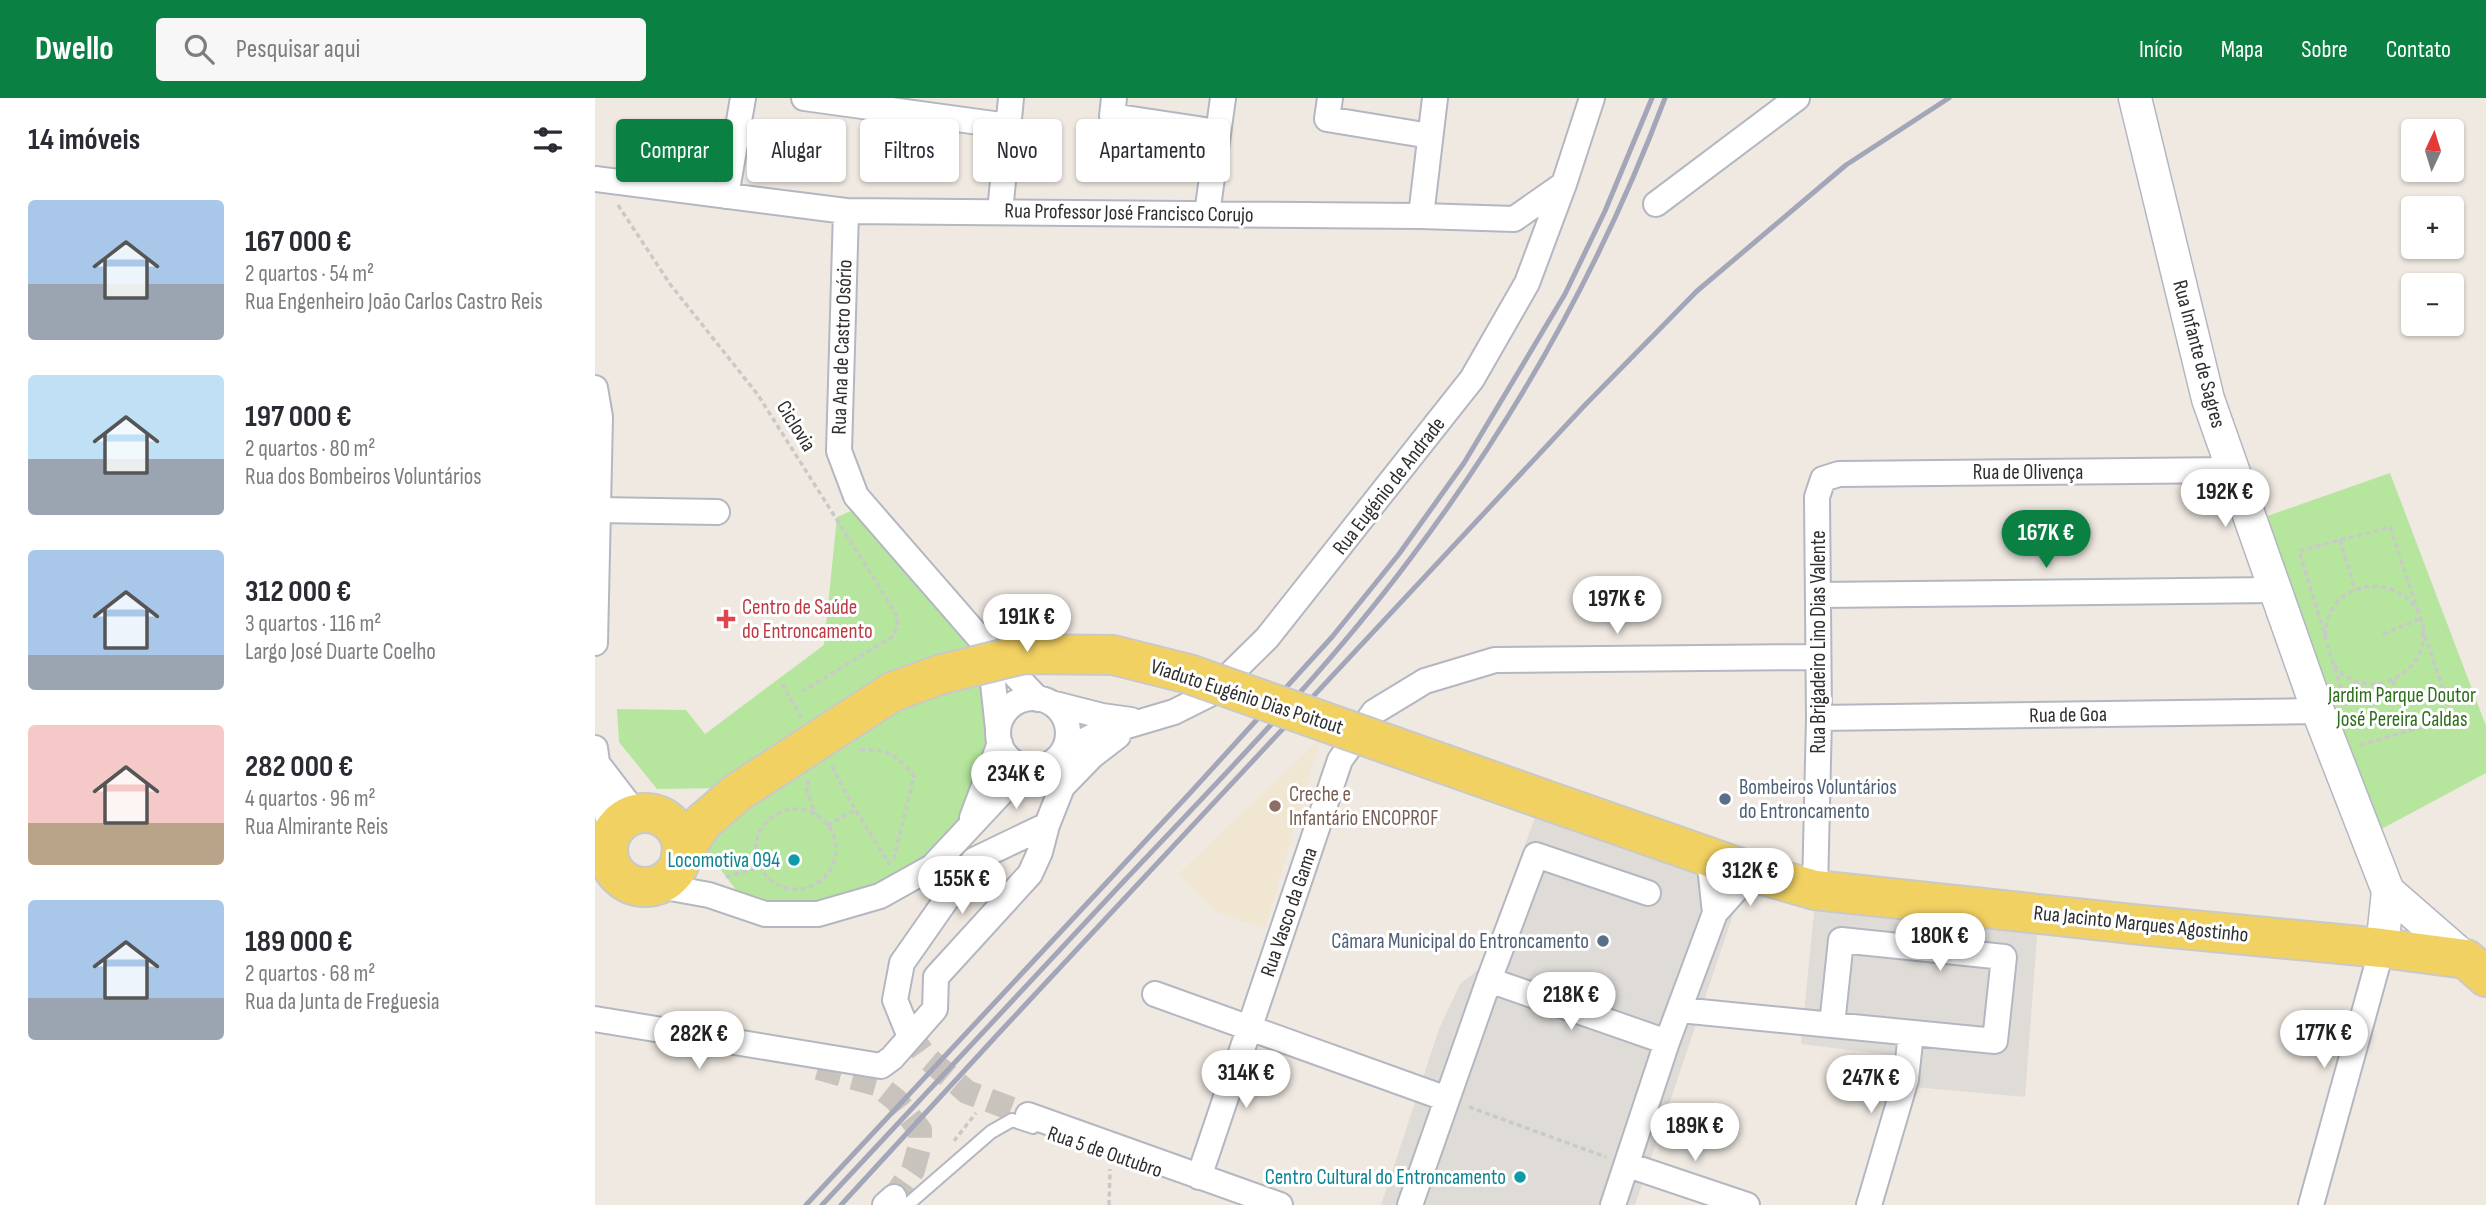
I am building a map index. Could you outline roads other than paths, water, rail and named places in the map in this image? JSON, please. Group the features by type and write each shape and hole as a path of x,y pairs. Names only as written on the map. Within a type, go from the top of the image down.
{"main road":[{"name":"Viaduto Eugénio Dias Poitout","path":"738,792 892,692 943,674 1024,654 1113,655 1189,674 1709,857"},
{"path":"620,835 738,792"},
{"path":"595,895 663,874 703,822 738,792"},
{"path":"664,818 674,827 681,841 663,874 626,881 615,872 609,859 620,835 664,818"},
{"name":"Rua Jacinto Marques Agostinho","path":"1709,857 1815,890 2382,948 2476,968"}],"street":[{"path":"726,196 743,98"},
{"path":"804,98 973,121"},
{"path":"1009,119 1011,98"},
{"path":"1114,98 1112,116 1132,119"},
{"path":"1220,119 1223,98"},
{"path":"1330,98 1327,119 1430,136"},
{"path":"1421,216 1435,98"},
{"path":"1564,184 1592,98"},
{"path":"1656,204 1797,98"},
{"name":"Rua Infante de Sagres","path":"2135,98 2209,399 2273,590 2332,709 2388,891 2382,948 2311,1205"},
{"name":"Rua Professor José Francisco Corujo","path":"600,179 846,211 1514,219 1564,184"},
{"path":"1000,212 1003,182"},
{"path":"1207,214 1211,182"},
{"name":"Rua Eugénio de Andrade","path":"663,874 709,895 765,914 818,914 880,896 932,867 1004,790 1093,736 1174,712 1210,694 1267,638 1472,379 1527,284 1564,184"},
{"name":"Rua Ana de Castro Osório","path":"846,211 839,451 856,496 983,642 1044,701"},
{"path":"595,643 600,417 596,389"},
{"name":"Rua de Olivença","path":"1822,479 1839,474 2234,470"},
{"name":"Rua Brigadeiro Lino Dias Valente","path":"1815,890 1819,718 1818,497 1822,479"},
{"path":"598,510 717,512"},
{"path":"1819,595 2273,590"},
{"name":"Rua Ana de Castro Osório","path":"983,642 993,683 999,736"},
{"name":"Rua Vasco da Gama","path":"1199,1177 1340,760 1374,712 1425,681 1495,660 1818,657"},
{"path":"968,828 999,736 1003,716 1011,706 1024,699 1044,701 1061,712 1067,724 1068,737 1054,760 1029,768 1016,764 1006,755 999,736"},
{"name":"Rua Eugénio de Andrade","path":"1044,701 1102,716 1138,721"},
{"name":"Rua de Goa","path":"1819,718 2332,709"},
{"name":"Rua Eugénio de Andrade","path":"1062,787 1092,756 1138,721"},
{"path":"596,756 603,804 620,835"},
{"path":"595,1019 881,1066 892,1058 935,1009 936,977 1030,874 1062,787 1054,760"},
{"path":"908,1032 895,1000 902,963 974,860 1047,825"},
{"path":"1410,1205 1536,855 1648,893"},
{"path":"1709,857 1715,913"},
{"path":"1613,1205 1667,1042 1715,913 1752,872"},
{"path":"2388,891 2476,968"},
{"path":"1680,1010 1995,1041 2004,957 1841,940 1832,1024"},
{"path":"1489,980 1667,1042"},
{"path":"1155,994 1447,1099"},
{"path":"595,1025 614,1033 818,1068"},
{"path":"1869,1205 1906,1079 1911,1033"},
{"name":"Rua 5 de Outubro","path":"1020,1118 1280,1205"},
{"path":"1627,1165 1747,1205"}],"lane":[{"name":"Rua 5 de Outubro","path":"1020,1118 1176,1177 1199,1177"},
{"path":"895,1202 991,1132 1020,1118"}],"tunnel":[{"path":"908,1032 926,1057 967,1092 1028,1115"},
{"path":"818,1068 876,1084 896,1100 920,1130 920,1145 913,1170 894,1197"}],"railway":[{"path":"806,1205 1191,792 1332,637 1399,554 1464,463 1565,294 1605,211 1652,98"},
{"path":"822,1205 1272,724 1343,643 1410,559 1486,451 1554,338 1614,220 1665,98"},
{"path":"841,1205 1585,405 1697,291 1846,165 1949,98"}],"place":[{"name":"Centro de Saúde do Entroncamento","path":"726,619"},
{"name":"Bombeiros Voluntários do Entroncamento","path":"1725,799"},
{"name":"Creche e Infantário ENCOPROF","path":"1275,806"},
{"name":"Locomotiva 094","path":"794,860"},
{"name":"Câmara Municipal do Entroncamento","path":"1603,941"},
{"name":"Centro Cultural do Entroncamento","path":"1520,1177"}],"park label":[{"name":"Jardim Parque Doutor José Pereira Caldas","path":"2402,707"}]}
